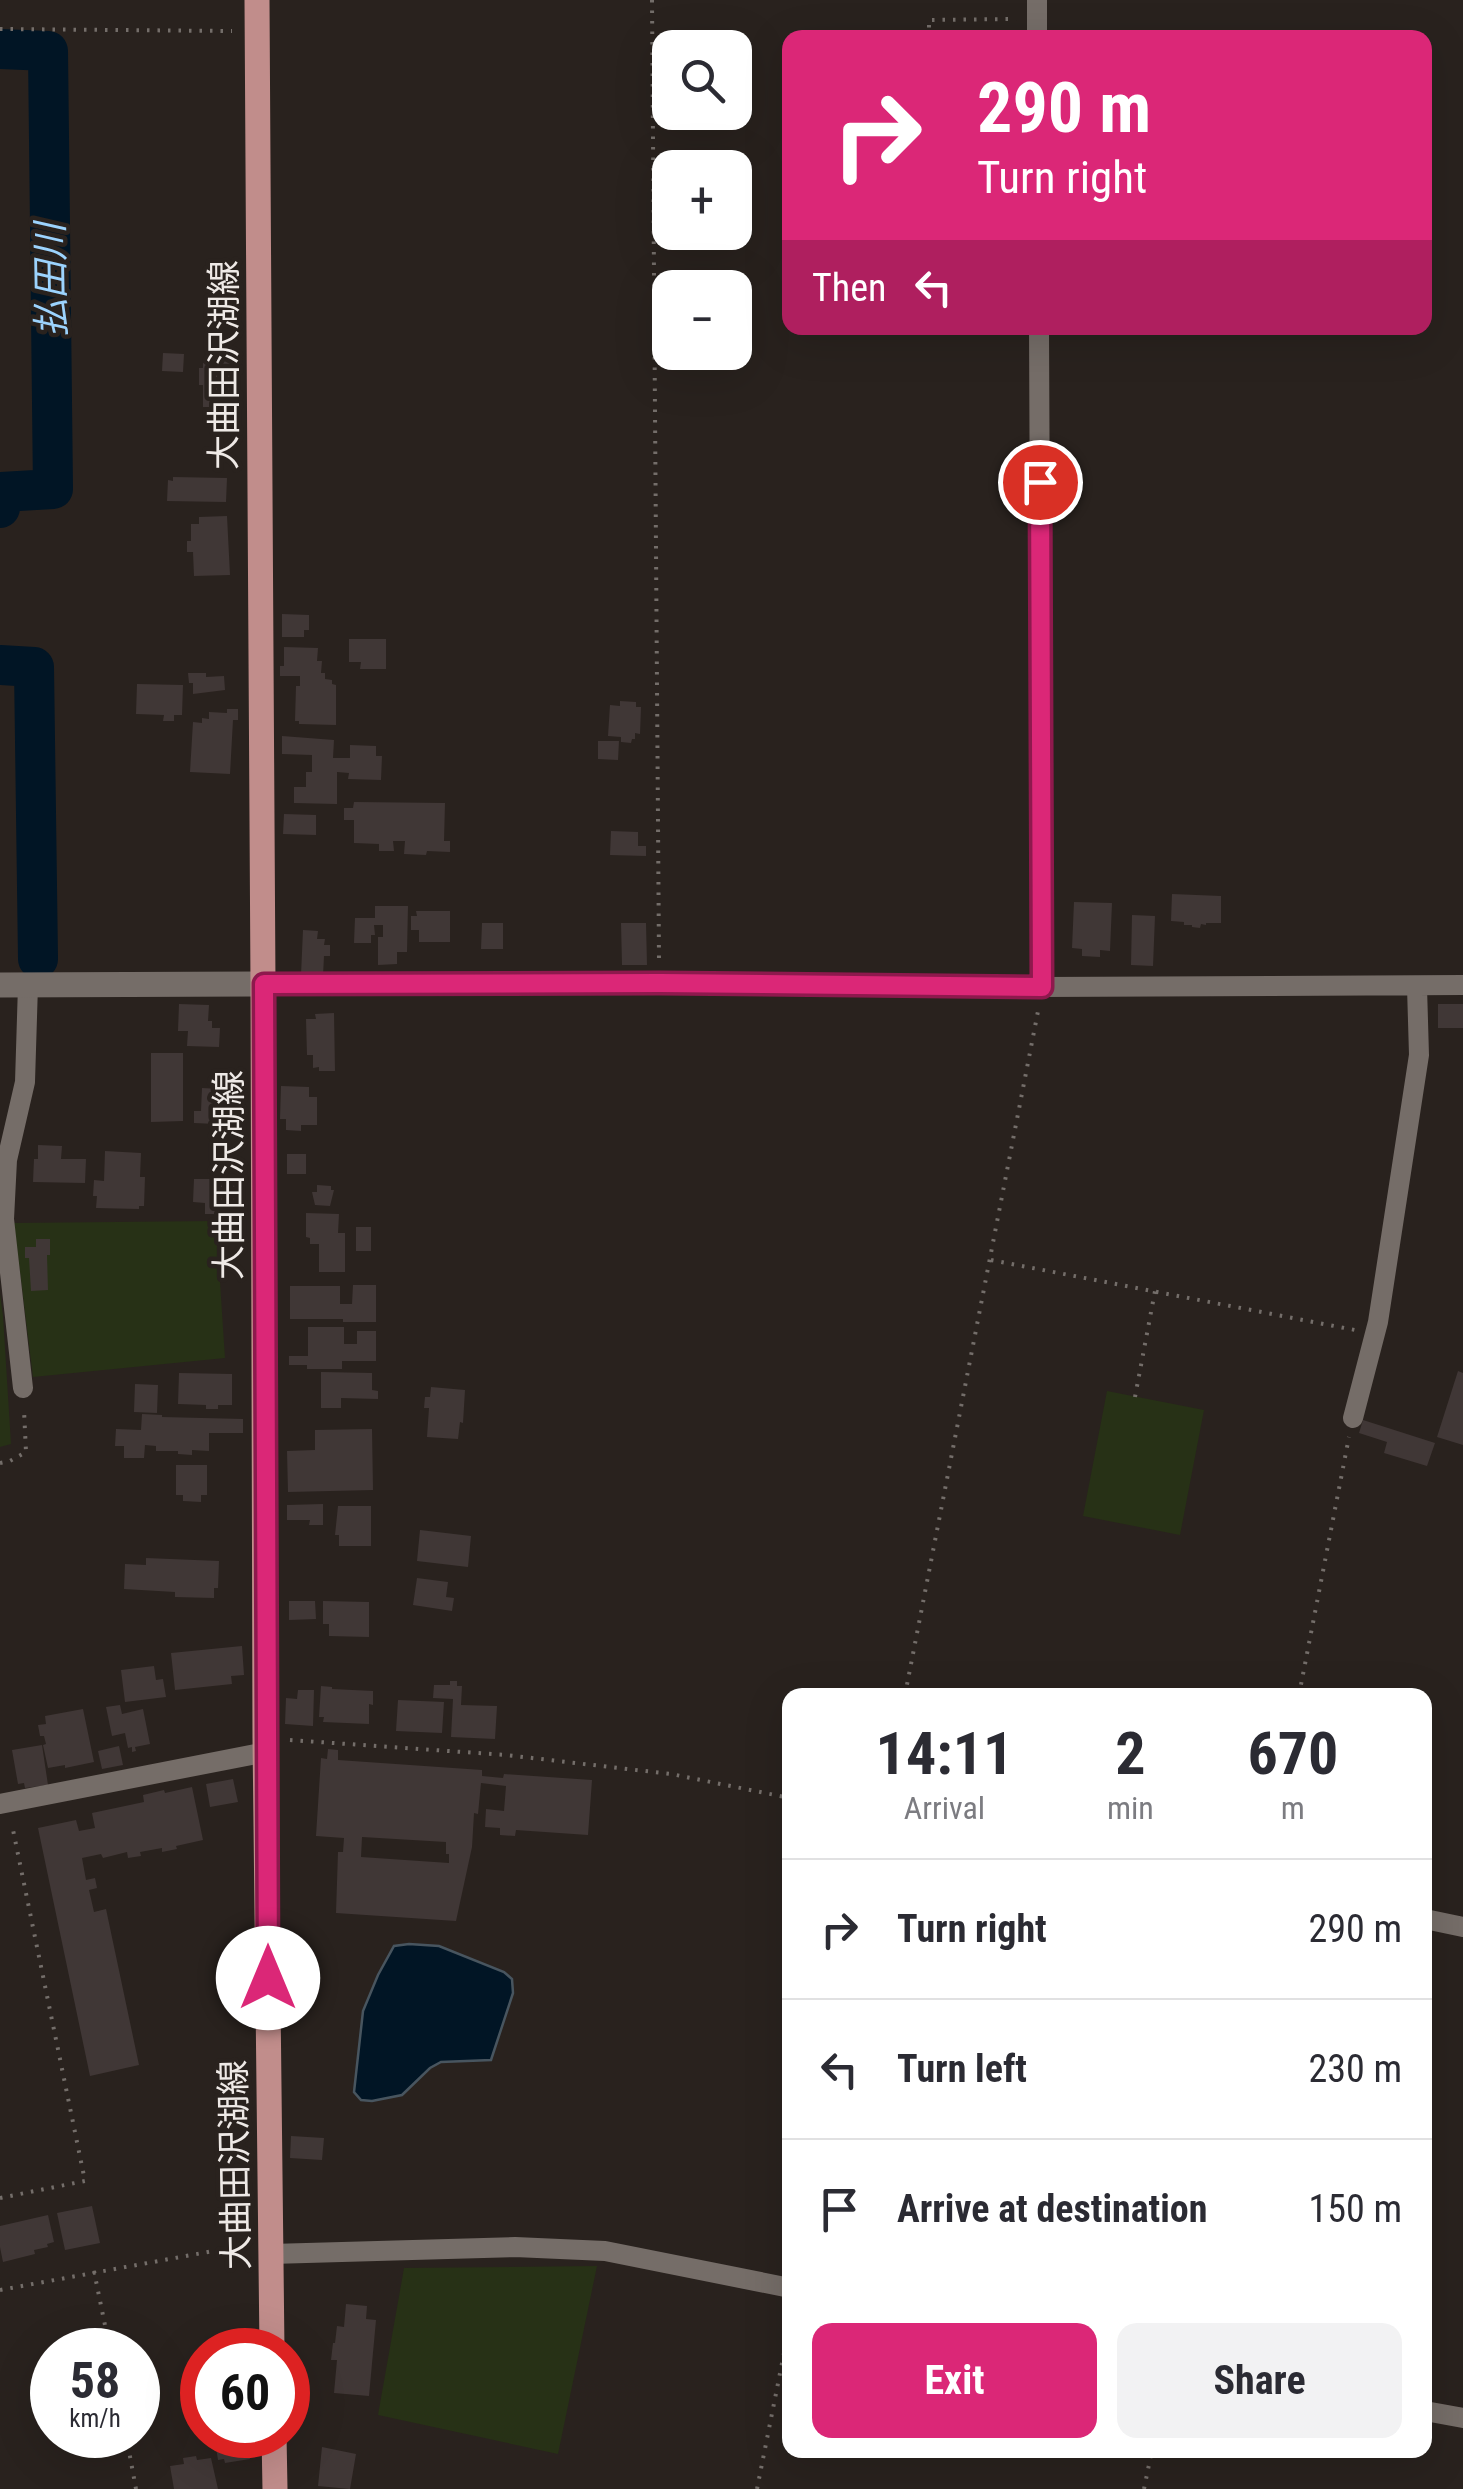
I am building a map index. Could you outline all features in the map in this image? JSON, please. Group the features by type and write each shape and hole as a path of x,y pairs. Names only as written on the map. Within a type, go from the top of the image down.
{"main road":[{"name":"大曲田沢湖線","path":"257,0 272,2328"},
{"path":"274,2458 275,2489"}],"street":[{"path":"1038,335 1042,987"},
{"path":"0,985 1463,986"},
{"path":"23,1388 4,1219 7,1160 25,1082 28,985"},
{"path":"1353,1418 1375,1333 1419,1055 1417,986"},
{"path":"3,1803 266,1745"},
{"path":"1432,1920 1463,1927"},
{"path":"270,2248 515,2247 605,2251 782,2286"},
{"path":"1432,2412 1463,2418"}],"path":[{"path":"652,0 660,983"},
{"path":"929,30 929,20 1037,19"},
{"path":"0,29 257,31"},
{"path":"906,1688 1042,987"},
{"path":"990,1260 1375,1333"},
{"path":"1134,1397 1156,1291"},
{"path":"0,1463 26,1452 23,1388"},
{"path":"1300,1688 1353,1418"},
{"path":"266,1745 506,1755 671,1774 782,1796"},
{"path":"0,2198 85,2181 3,1803"},
{"path":"0,2290 94,2271 270,2248"},
{"path":"94,2271 106,2328"},
{"path":"758,2489 782,2364"},
{"path":"130,2458 136,2489"},
{"path":"1144,2489 1150,2458"}],"green space":[{"path":"216,1221 225,1358 33,1377 14,1223"},
{"path":"0,1294 11,1444 0,1447"},
{"path":"1107,1391 1204,1410 1180,1535 1083,1516"},
{"path":"597,2266 558,2454 378,2415 404,2268"}],"water":[{"path":"394,1946 439,1946 504,1972 512,1979 513,1993 491,2060 441,2062 402,2095 361,2100 354,2092 363,2011"}],"building":[{"path":"163,353 184,354 183,372 162,371"},
{"path":"218,358 235,358 231,407 203,407 199,368 203,368 203,361 218,364"},
{"path":"173,477 227,478 226,502 167,501 168,480 173,481"},
{"path":"227,516 230,575 194,576 193,552 187,552 191,524 199,524 199,517"},
{"path":"282,614 309,615 309,630 304,630 304,637 282,637"},
{"path":"349,639 386,639 386,669 360,669 361,662 349,662"},
{"path":"284,647 318,648 321,673 336,685 336,725 295,721 300,676 280,676"},
{"path":"188,673 224,676 225,690 193,694"},
{"path":"137,684 183,685 182,715 174,715 174,721 163,721 164,715 136,714"},
{"path":"620,701 636,702 636,707 641,707 640,734 635,733 631,743 608,736 610,705 620,706"},
{"path":"227,709 238,709 238,720 233,720 230,774 190,772 193,722 202,723 202,718 209,719 209,712 227,713"},
{"path":"282,736 334,740 333,758 350,758 350,745 376,746 376,756 382,756 381,780 348,779 349,773 337,772 337,804 294,803 294,787 306,787 306,772 312,772 312,755 282,754"},
{"path":"598,741 619,741 618,760 598,759"},
{"path":"354,802 445,803 444,841 450,841 450,852 404,854 405,841 393,841 394,851 379,851 379,844 354,843 354,820 344,820 344,808 353,808"},
{"path":"284,814 316,815 316,835 283,834"},
{"path":"611,831 638,832 638,846 646,846 646,856 610,855"},
{"path":"1172,894 1221,896 1221,923 1201,924 1200,928 1171,921"},
{"path":"1074,902 1112,903 1110,951 1100,950 1100,957 1082,956 1082,949 1072,948"},
{"path":"375,906 408,906 407,952 397,952 397,964 378,965 378,937 383,937 383,925 374,925 371,943 354,943 355,918 375,918"},
{"path":"416,911 450,911 450,942 419,942 419,930 411,930 411,916 417,916"},
{"path":"1132,915 1155,916 1153,966 1131,965"},
{"path":"482,923 503,923 503,949 481,949"},
{"path":"621,923 646,923 647,965 622,965"},
{"path":"303,930 318,931 317,939 325,939 324,945 330,945 330,956 324,956 323,976 301,975"},
{"path":"179,1004 209,1005 208,1021 212,1021 212,1028 220,1028 219,1047 187,1046 188,1031 178,1031"},
{"path":"1438,1004 1463,1004 1463,1028 1438,1028"},
{"path":"334,1013 335,1071 319,1071 319,1067 313,1068 313,1055 307,1055 306,1019 316,1019 315,1014"},
{"path":"151,1053 183,1053 183,1121 151,1122"},
{"path":"281,1086 309,1087 309,1097 317,1097 317,1125 301,1125 301,1131 286,1130 286,1119 280,1119"},
{"path":"202,1088 239,1090 237,1125 194,1123 194,1111 201,1111"},
{"path":"38,1145 62,1146 61,1159 86,1159 85,1183 33,1182"},
{"path":"105,1151 141,1153 144,1206 96,1208 94,1180 104,1181"},
{"path":"287,1154 306,1154 306,1174 287,1174"},
{"path":"194,1179 241,1179 240,1202 224,1202 224,1214 205,1214 205,1203 193,1202"},
{"path":"317,1185 334,1190 330,1206 315,1205 312,1192 317,1192"},
{"path":"306,1213 339,1214 338,1233 345,1233 345,1272 319,1272 319,1244 310,1244 306,1237"},
{"path":"356,1227 371,1227 371,1251 356,1251"},
{"path":"36,1239 50,1239 48,1290 31,1291 25,1247 36,1247"},
{"path":"353,1285 376,1285 376,1322 290,1319 290,1286 340,1286 340,1304 352,1304"},
{"path":"308,1327 344,1327 344,1344 357,1344 357,1331 376,1331 376,1361 342,1361 342,1369 289,1365 289,1356 308,1356"},
{"path":"1458,1371 1463,1373 1463,1445 1437,1437"},
{"path":"321,1372 372,1373 372,1390 378,1391 378,1399 341,1398 341,1408 321,1408"},
{"path":"179,1373 232,1374 232,1405 206,1409 206,1405 178,1404"},
{"path":"135,1384 158,1385 157,1413 134,1412"},
{"path":"431,1387 465,1390 458,1439 427,1437 429,1408 424,1408"},
{"path":"142,1414 243,1419 243,1433 209,1433 209,1451 192,1450 192,1455 156,1451 156,1446 145,1445 144,1458 124,1458 124,1446 115,1446 116,1429 141,1430"},
{"path":"1363,1420 1435,1443 1427,1466 1384,1453 1387,1442 1359,1433"},
{"path":"372,1429 373,1490 288,1492 287,1451 315,1450 315,1430"},
{"path":"176,1465 207,1465 207,1495 201,1495 201,1502 183,1501 183,1495 176,1495"},
{"path":"323,1504 323,1525 309,1525 310,1520 287,1520 287,1505"},
{"path":"338,1506 371,1506 371,1546 339,1546 339,1535 335,1535"},
{"path":"420,1530 471,1536 468,1567 417,1561"},
{"path":"146,1558 219,1561 214,1598 124,1589 125,1564 146,1565"},
{"path":"417,1578 448,1582 446,1597 454,1598 452,1611 413,1605"},
{"path":"289,1601 315,1601 316,1619 289,1620"},
{"path":"323,1601 369,1602 369,1637 329,1636 329,1624 323,1624"},
{"path":"242,1646 244,1675 231,1676 232,1684 175,1690 171,1653"},
{"path":"154,1666 156,1680 163,1679 166,1697 125,1702 121,1670"},
{"path":"450,1681 462,1686 461,1705 497,1706 495,1739 451,1737 453,1699 433,1698 434,1685 450,1685"},
{"path":"321,1686 373,1691 369,1724 323,1722 324,1717 319,1717"},
{"path":"298,1690 314,1690 313,1726 285,1724 286,1698 297,1699"},
{"path":"398,1700 444,1702 442,1733 396,1731"},
{"path":"120,1705 122,1714 143,1709 150,1744 135,1747 132,1752 125,1733 112,1736 106,1707"},
{"path":"83,1709 94,1762 48,1768 43,1745 46,1744 38,1725 46,1724 45,1716"},
{"path":"42,1745 48,1785 25,1788 24,1783 18,1784 12,1750"},
{"path":"119,1746 123,1765 102,1769 98,1751"},
{"path":"328,1749 338,1750 338,1760 482,1770 482,1776 503,1778 504,1774 592,1780 588,1835 516,1830 515,1836 500,1835 500,1828 485,1827 486,1809 504,1811 506,1786 481,1783 456,1921 336,1913 338,1852 343,1852 344,1838 316,1836 321,1758 327,1759","holes":["362,1837 446,1842 449,1863 361,1857"]},
{"path":"233,1779 238,1802 210,1807 206,1784"},
{"path":"192,1787 203,1840 162,1852 162,1848 140,1852 141,1856 128,1858 127,1852 82,1858 86,1880 95,1878 97,1888 89,1890 94,1912 106,1909 139,2065 90,2076 38,1828 76,1820 79,1831 95,1828 92,1813 144,1802 143,1795"},
{"path":"291,2136 324,2138 322,2160 290,2158"},
{"path":"92,2206 100,2243 65,2250 57,2213"},
{"path":"48,2215 54,2242 34,2250 35,2254 3,2262 0,2226"},
{"path":"346,2304 367,2306 366,2319 376,2320 369,2396 334,2393 337,2360 331,2360 333,2343 337,2326 344,2327"},
{"path":"322,2447 356,2454 350,2489 318,2486"},
{"path":"183,2458 211,2458 218,2489 174,2489 170,2466 184,2464"},
{"path":"218,2458 250,2459 225,2463 224,2459"}],"waterway":[{"name":"払田川","path":"0,49 48,51 53,489 1,492 0,508"},
{"name":"払田川","path":"0,665 34,667 38,959"}],"route":[{"path":"268,1978 264,984 1042,987 1040,482"}]}
